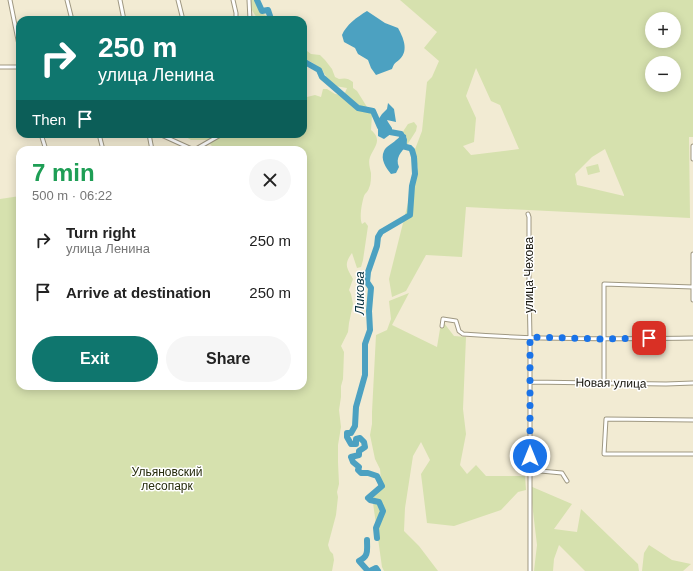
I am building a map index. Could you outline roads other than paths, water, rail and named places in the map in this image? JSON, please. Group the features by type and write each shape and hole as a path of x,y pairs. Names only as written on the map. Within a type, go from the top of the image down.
{"street":[{"path":"10,0 16,30"},
{"path":"67,0 71,16"},
{"path":"120,0 123,16"},
{"path":"178,0 182,16"},
{"path":"233,0 236,16"},
{"path":"248,0 250,16"},
{"path":"0,67 16,67"},
{"path":"168,138 185,146"},
{"path":"201,146 215,138"},
{"path":"693,146 693,159"},
{"name":"улица Чехова","path":"528,214 530,337 530,571"},
{"path":"693,254 693,300"},
{"path":"604,383 604,284 693,287"},
{"path":"442,326 443,319 456,321 459,331 463,334 496,337 604,339 693,338"},
{"name":"Новая улица","path":"530,382 693,383"},
{"path":"693,420 606,419 604,454 693,454"},
{"path":"530,470 563,472 567,481"}],"water":[{"path":"367,11 385,23 398,28 402,35 405,48 403,55 392,69 376,75 368,60 358,54 355,48 344,42 342,35 352,22"},
{"path":"388,103 394,109 396,122 387,120 392,128 392,133 384,139 378,136 378,127 376,123 387,109"},
{"path":"402,133 406,135 407,145 398,158 399,167 396,173 391,174 384,163 383,154 386,148"}],"waterway":[{"name":"Ликова","path":"257,0 262,11 268,10 270,16"},
{"name":"Ликова","path":"307,63 319,70 322,77 358,108 373,111 380,127 390,132 401,134 404,140 402,146 410,148 414,157 415,174 412,186 410,215 381,232 378,237 377,246 368,272 367,282 371,288 369,311 370,330 365,344 365,375 356,407 355,426 351,433 347,433 347,437 351,444 356,444 356,439 360,438 364,442 365,447 359,451 359,455 351,457 353,462 359,467 358,470 361,473 368,473 377,476 382,486 368,498 379,502 383,511 376,528 377,538"},
{"name":"Ликова","path":"367,540 366,555 359,561 368,571"},
{"name":"Ликова","path":"370,571 376,568 378,571"}],"park label":[{"name":"Ульяновский лесопарк","path":"167,479"}]}
